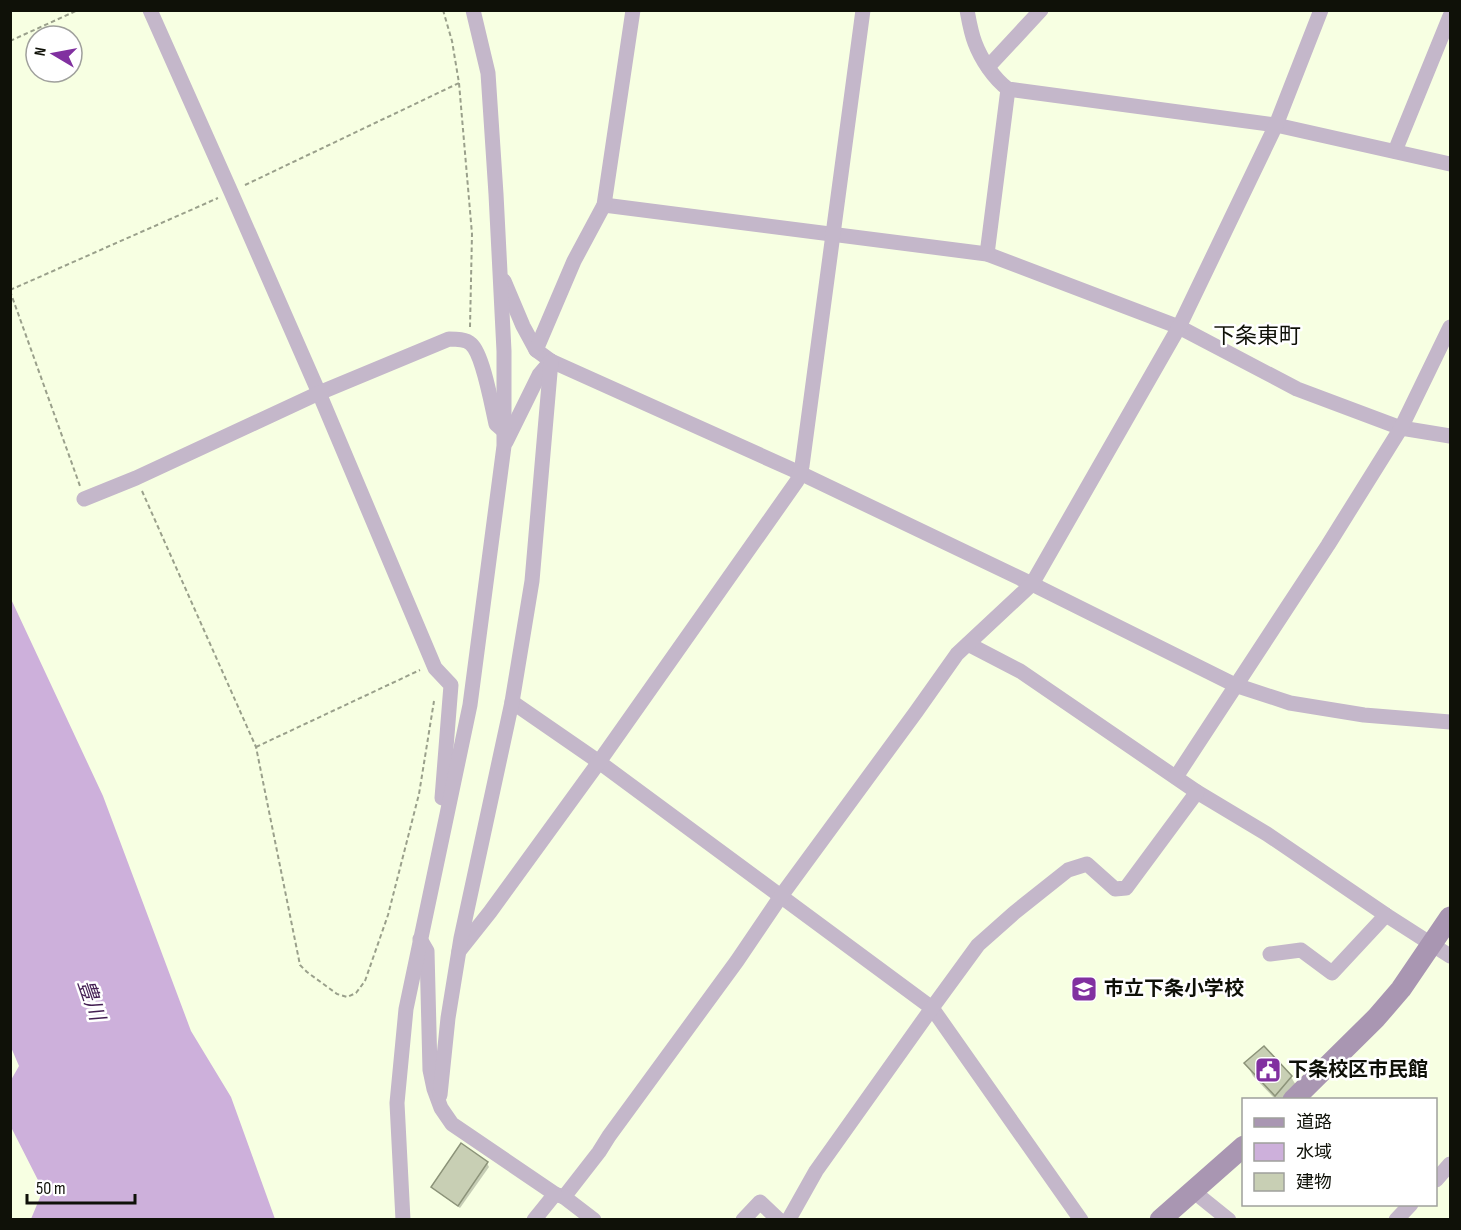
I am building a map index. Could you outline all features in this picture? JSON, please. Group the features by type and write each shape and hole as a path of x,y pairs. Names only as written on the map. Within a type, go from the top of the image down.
{"street":[{"path":"150,10 319,393 435,668 451,685 442,798 445,821"},
{"path":"403,1220 397,1103 406,1009 470,705 504,439 504,351 488,73 473,10"},
{"path":"536,350 574,261 604,205 633,10"},
{"path":"459,951 490,912 598,762 797,481 800,473 863,10"},
{"path":"967,10 975,44 988,67 1008,89 1276,125 1450,164"},
{"path":"988,67 1041,10"},
{"path":"534,1220 560,1196 599,1152 957,654 1032,584 1179,327 1276,125 1321,10"},
{"path":"1395,151 1450,16"},
{"path":"987,254 1008,89"},
{"path":"604,205 987,254 1179,327 1297,389 1401,428 1450,436"},
{"path":"500,273 536,350 550,361 800,473 1235,684 1290,703 1364,715 1450,722"},
{"path":"1176,777 1328,545 1401,428 1450,327"},
{"path":"84,499 136,478 319,393 449,339 470,342 478,352 496,424 504,439"},
{"path":"504,439 539,375 550,361"},
{"path":"439,1104 448,1018 459,951 512,702 532,580 550,361"},
{"path":"968,644 1020,671 1197,792 1267,834 1450,956"},
{"path":"512,702 598,762 932,1008 1081,1220"},
{"path":"787,1220 816,1172 978,945 1068,870 1087,864 1115,889 1126,888 1197,792"},
{"path":"1270,954 1301,950 1332,973 1386,915"},
{"path":"1295,1098 1376,1018 1401,988 1450,917"},
{"path":"420,939 427,951 430,1070 441,1108 452,1124 594,1220"},
{"path":"1161,1220 1242,1148"},
{"path":"1437,1179 1450,1164"},
{"path":"1193,1191 1228,1220"},
{"path":"743,1220 760,1202 779,1220"},
{"path":"1396,1220 1409,1206"}],"path":[{"path":"10,40 78,10"},
{"path":"443,10 452,41 459,83 472,234 470,342"},
{"path":"10,291 84,499"},
{"path":"136,478 256,747 300,965 337,994 347,997 356,993 364,981 388,915 419,794 433,702"},
{"path":"256,747 402,678 424,669 435,668"}],"water":[{"name":"豊川","path":"11,599 103,796 191,1031 231,1097 275,1219 31,1219 43,1190 11,1127 11,1080 19,1066 10,1045"}],"building":[{"name":"下条校区市民館","path":"1264,1046 1292,1076 1275,1096 1244,1063"},
{"path":"461,1143 488,1162 458,1206 431,1187"}],"place":[{"name":"市立下条小学校","path":"1084,989"},
{"name":"下条校区市民館","path":"1268,1070"}],"district":[{"name":"下条東町","path":"1257,336"}]}
